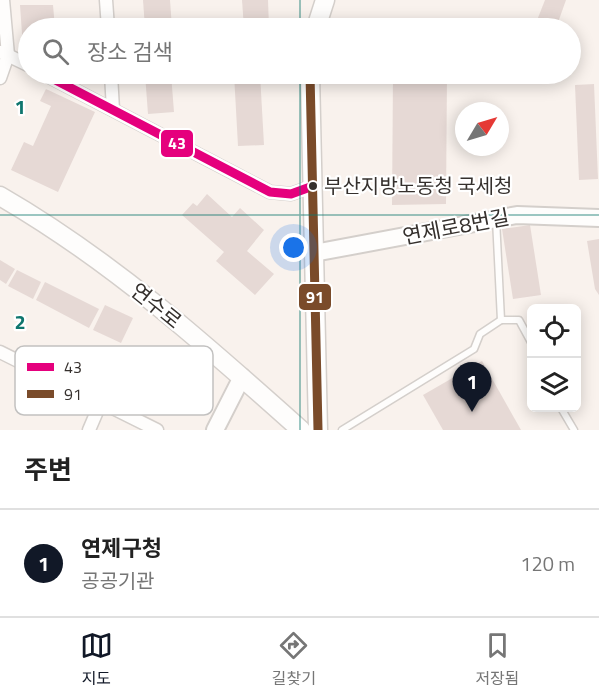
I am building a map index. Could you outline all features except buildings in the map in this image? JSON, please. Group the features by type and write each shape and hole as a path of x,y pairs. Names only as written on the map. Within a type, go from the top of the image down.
{"main road":[{"path":"319,18 325,0"},
{"path":"309,84 318,430"},
{"name":"연수로","path":"0,196 51,225 147,296 206,346"},
{"name":"연수로","path":"213,352 302,430"}],"street":[{"path":"0,78 4,54 3,0"},
{"path":"106,0 107,18"},
{"path":"4,54 18,60"},
{"path":"63,84 270,192 291,194 313,186"},
{"path":"112,84 113,110"},
{"name":"연제로8번길","path":"314,253 517,215 599,218"},
{"path":"0,352 15,359"},
{"path":"215,430 242,377"},
{"path":"89,430 95,415"},
{"path":"127,415 157,430"}],"lane":[{"path":"496,218 501,320"},
{"path":"342,430 474,349 480,334 501,320 519,320 527,336"},
{"path":"563,412 574,430"}],"transit line":[{"name":"43","path":"63,84 270,192 291,194 313,186"},
{"name":"91","path":"310,84 318,430"}],"place":[{"name":"부산지방노동청 국세청","path":"313,186"},
{"name":"연제구청","path":"472,412"}]}
